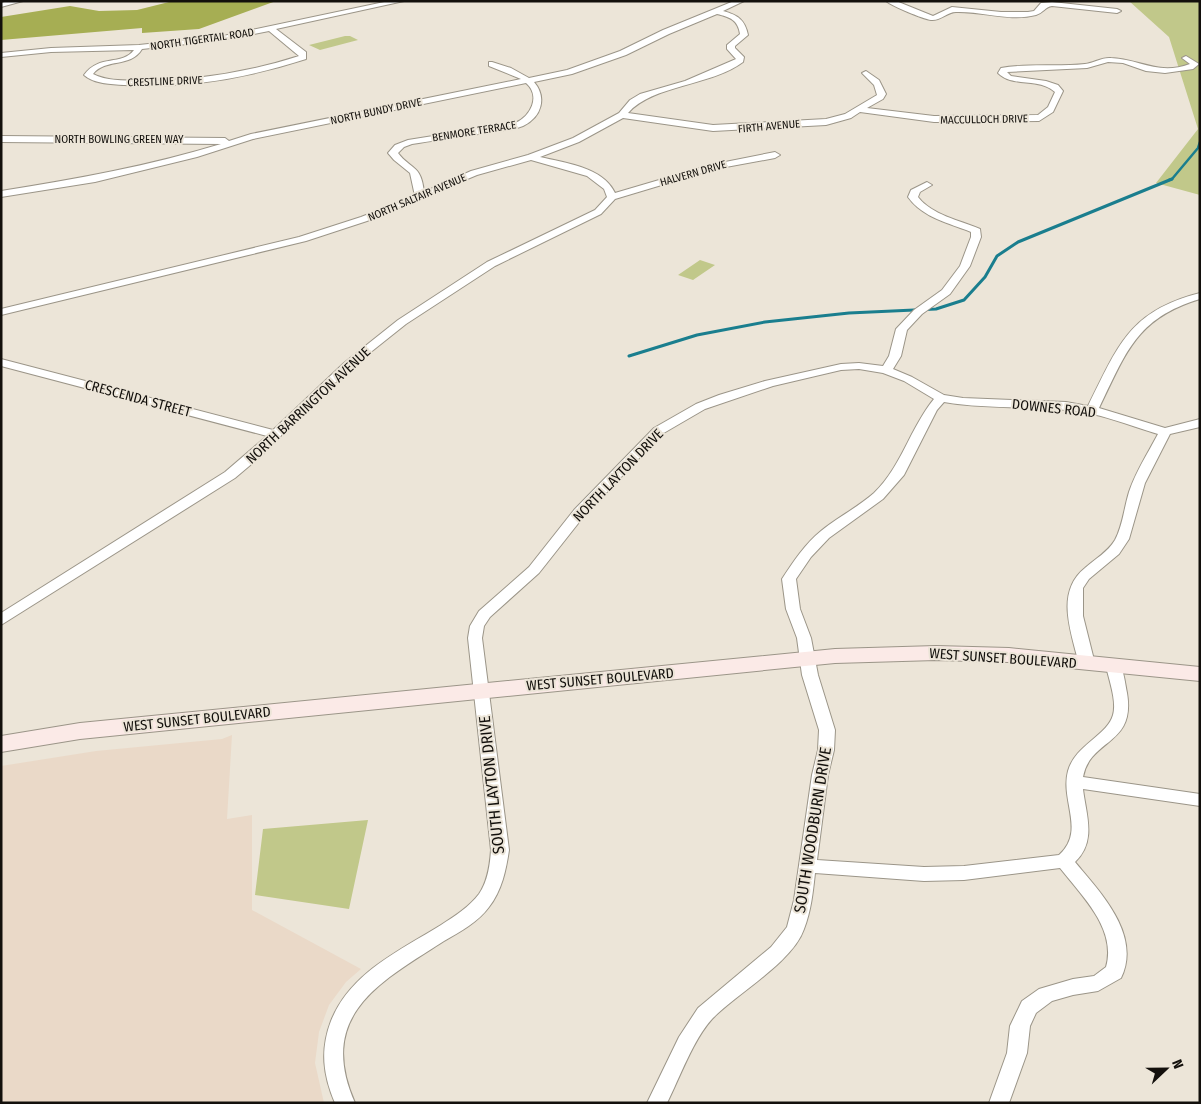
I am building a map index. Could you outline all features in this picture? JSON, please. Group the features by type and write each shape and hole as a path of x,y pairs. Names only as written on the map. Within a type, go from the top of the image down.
{"main road":[{"name":"WEST SUNSET BOULEVARD","path":"1,744 80,731 808,658 936,653 1009,655 1200,674"}],"street":[{"path":"1,5 20,1"},
{"name":"NORTH TIGERTAIL ROAD","path":"1,55 51,50 140,47 223,38 401,1"},
{"name":"NORTH BUNDY DRIVE","path":"1,194 135,171 237,141 417,102 527,81 596,64 715,11 742,1"},
{"path":"889,1 933,18 971,2"},
{"path":"952,10 1028,14 1036,12 1044,5 1052,4 1117,11"},
{"name":"NORTH SALTAIR AVENUE","path":"1,312 302,239 364,219 474,173 531,157 576,140 622,115 633,102 644,96 688,83 736,64 740,60 740,56 731,49 731,45 744,35 742,23 737,18 715,11"},
{"name":"CRESTLINE DRIVE","path":"140,47 132,57 98,65 90,70 88,75 94,79 121,82 169,83 198,81 250,73 303,57 303,54 283,40 272,28"},
{"name":"MACCULLOCH DRIVE","path":"861,110 928,119 1039,118 1047,114 1052,108 1059,90 1044,83 1009,78 1002,73 1004,70 1075,67 1117,59 1146,68 1165,71 1190,67 1196,64 1186,58"},
{"path":"492,64 515,73 527,81"},
{"name":"FIRTH AVENUE","path":"622,115 696,127 732,128 826,122 861,110 882,94 876,81 866,74"},
{"name":"BENMORE TERRACE","path":"420,197 417,176 412,169 396,159 393,153 396,148 406,142 482,132 523,124 532,116 539,94 535,87 527,81"},
{"name":"NORTH BOWLING GREEN WAY","path":"1,139 237,141"},
{"name":"HALVERN DRIVE","path":"612,197 706,169 756,157 775,155"},
{"path":"531,157 593,175 610,188 612,197"},
{"path":"886,370 895,356 902,330 918,312 946,292 965,266 976,237 976,231 924,208 915,202 913,197 916,190 927,185"},
{"name":"NORTH BARRINGTON AVENUE","path":"1,620 230,475 257,454 306,403 348,365 402,322 491,264 598,212 612,197"},
{"path":"1092,410 1132,336 1146,320 1174,304 1200,296"},
{"name":"CRESCENDA STREET","path":"1,362 275,434"},
{"name":"NORTH LAYTON DRIVE","path":"481,690 475,638 477,626 484,614 534,570 579,513 620,468 672,420 732,393 779,381 859,366 886,370 908,379 941,398"},
{"name":"DOWNES ROAD","path":"941,398 963,402 1066,406 1092,410 1164,432"},
{"name":"SOUTH WOODBURN DRIVE","path":"657,1103 686,1043 704,1014 778,952 795,930 802,900 820,775 826,750 827,730 810,675 804,638 793,609 789,579 806,554 824,535 878,496 899,472 932,409 941,398"},
{"path":"1087,664 1074,602 1076,587 1085,576 1119,547 1128,528 1136,489 1164,432 1200,423"},
{"path":"807,866 924,874 964,873 1064,861 1077,847 1080,833 1074,782 1078,763 1092,747 1115,728 1121,715 1114,666"},
{"name":"SOUTH LAYTON DRIVE","path":"345,1103 338,1090 333,1065 334,1039 346,1008 365,986 388,968 464,920 481,904 492,888 498,870 500,850 481,690"},
{"path":"1074,782 1200,800"},
{"path":"999,1103 1017,1053 1020,1026 1029,1007 1046,995 1072,987 1098,983 1114,972 1118,955 1114,934 1105,914 1064,861"}],"shaded area":[{"path":"232,735 227,819 252,815 252,910 361,969 346,982 329,1005 319,1032 315,1063 324,1103 1,1103 1,766 96,751 222,739"}],"green space":[{"path":"173,1 276,1 199,29 142,33 142,28 1,40 1,17 70,6 99,11 137,10"},
{"path":"1129,1 1200,1 1200,195 1156,183 1198,129 1169,37"},
{"path":"345,36 358,40 320,50 309,45"},
{"path":"700,260 715,265 693,280 678,275"},
{"path":"368,820 349,909 255,895 263,829"}],"waterway":[{"path":"1172,179 1198,148 1200,142"},
{"path":"629,356 697,335 765,322 849,313 936,309 964,300 985,277 997,256 1018,242 1172,179"}]}
